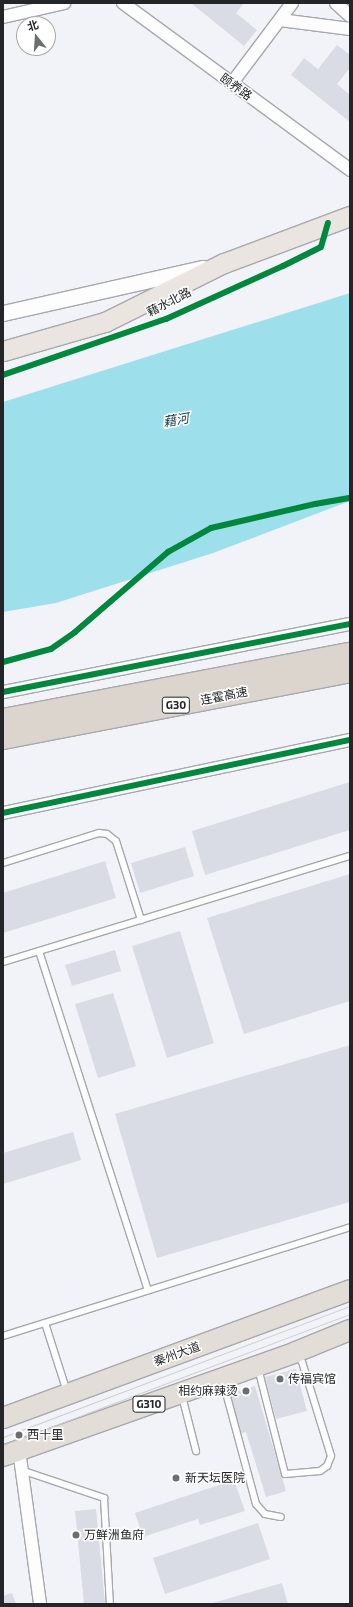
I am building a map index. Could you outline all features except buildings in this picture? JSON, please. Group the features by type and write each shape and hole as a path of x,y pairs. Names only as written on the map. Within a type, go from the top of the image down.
{"highway":[{"name":"连霍高速","path":"3,720 350,654"},
{"name":"连霍高速","path":"3,738 350,671"},
{"name":"秦州大道","path":"3,1418 67,1393 350,1290"},
{"name":"G310","path":"11,1453 296,1352 350,1330"}],"main road":[{"name":"藉水北路","path":"3,351 105,322 224,264 328,223 350,216"},
{"name":"藉水北路","path":"3,360 108,333 328,223"}],"street":[{"path":"3,17 64,3"},
{"name":"颐养路","path":"123,3 350,170"},
{"path":"336,3 350,16"},
{"path":"232,83 280,20 289,4"},
{"path":"280,20 350,28"},
{"path":"3,313 224,264"},
{"path":"3,692 350,624"},
{"path":"3,813 350,740"},
{"path":"11,1453 21,1470 40,1604"}],"lane":[{"path":"3,864 99,834 107,834 116,841 141,920"},
{"path":"3,962 350,856"},
{"path":"38,951 148,1290"},
{"path":"3,1336 350,1227"},
{"path":"45,1323 67,1393"},
{"path":"258,1365 285,1474 320,1471 327,1466 331,1456 302,1362 296,1352"},
{"path":"225,1389 256,1504 265,1514 280,1517"},
{"path":"181,1393 196,1451"},
{"path":"21,1470 104,1498 110,1604"}],"water":[{"name":"藉河","path":"350,293 350,501 213,553 56,603 3,612 3,402"}],"tram line":[{"path":"3,1437 350,1306"},
{"path":"3,1445 350,1314"}],"cycle path":[{"path":"3,375 166,319 283,266 321,247 328,223"},
{"path":"3,662 51,649 75,632 168,552 211,528 315,504 350,498"},
{"path":"3,692 350,624"},
{"path":"3,813 350,740"}],"place":[{"name":"传福宾馆","path":"280,1379"},
{"name":"相约麻辣烫","path":"246,1391"},
{"name":"西十里","path":"19,1435"},
{"name":"新天坛医院","path":"176,1478"},
{"name":"万鲜洲鱼府","path":"76,1535"}]}
